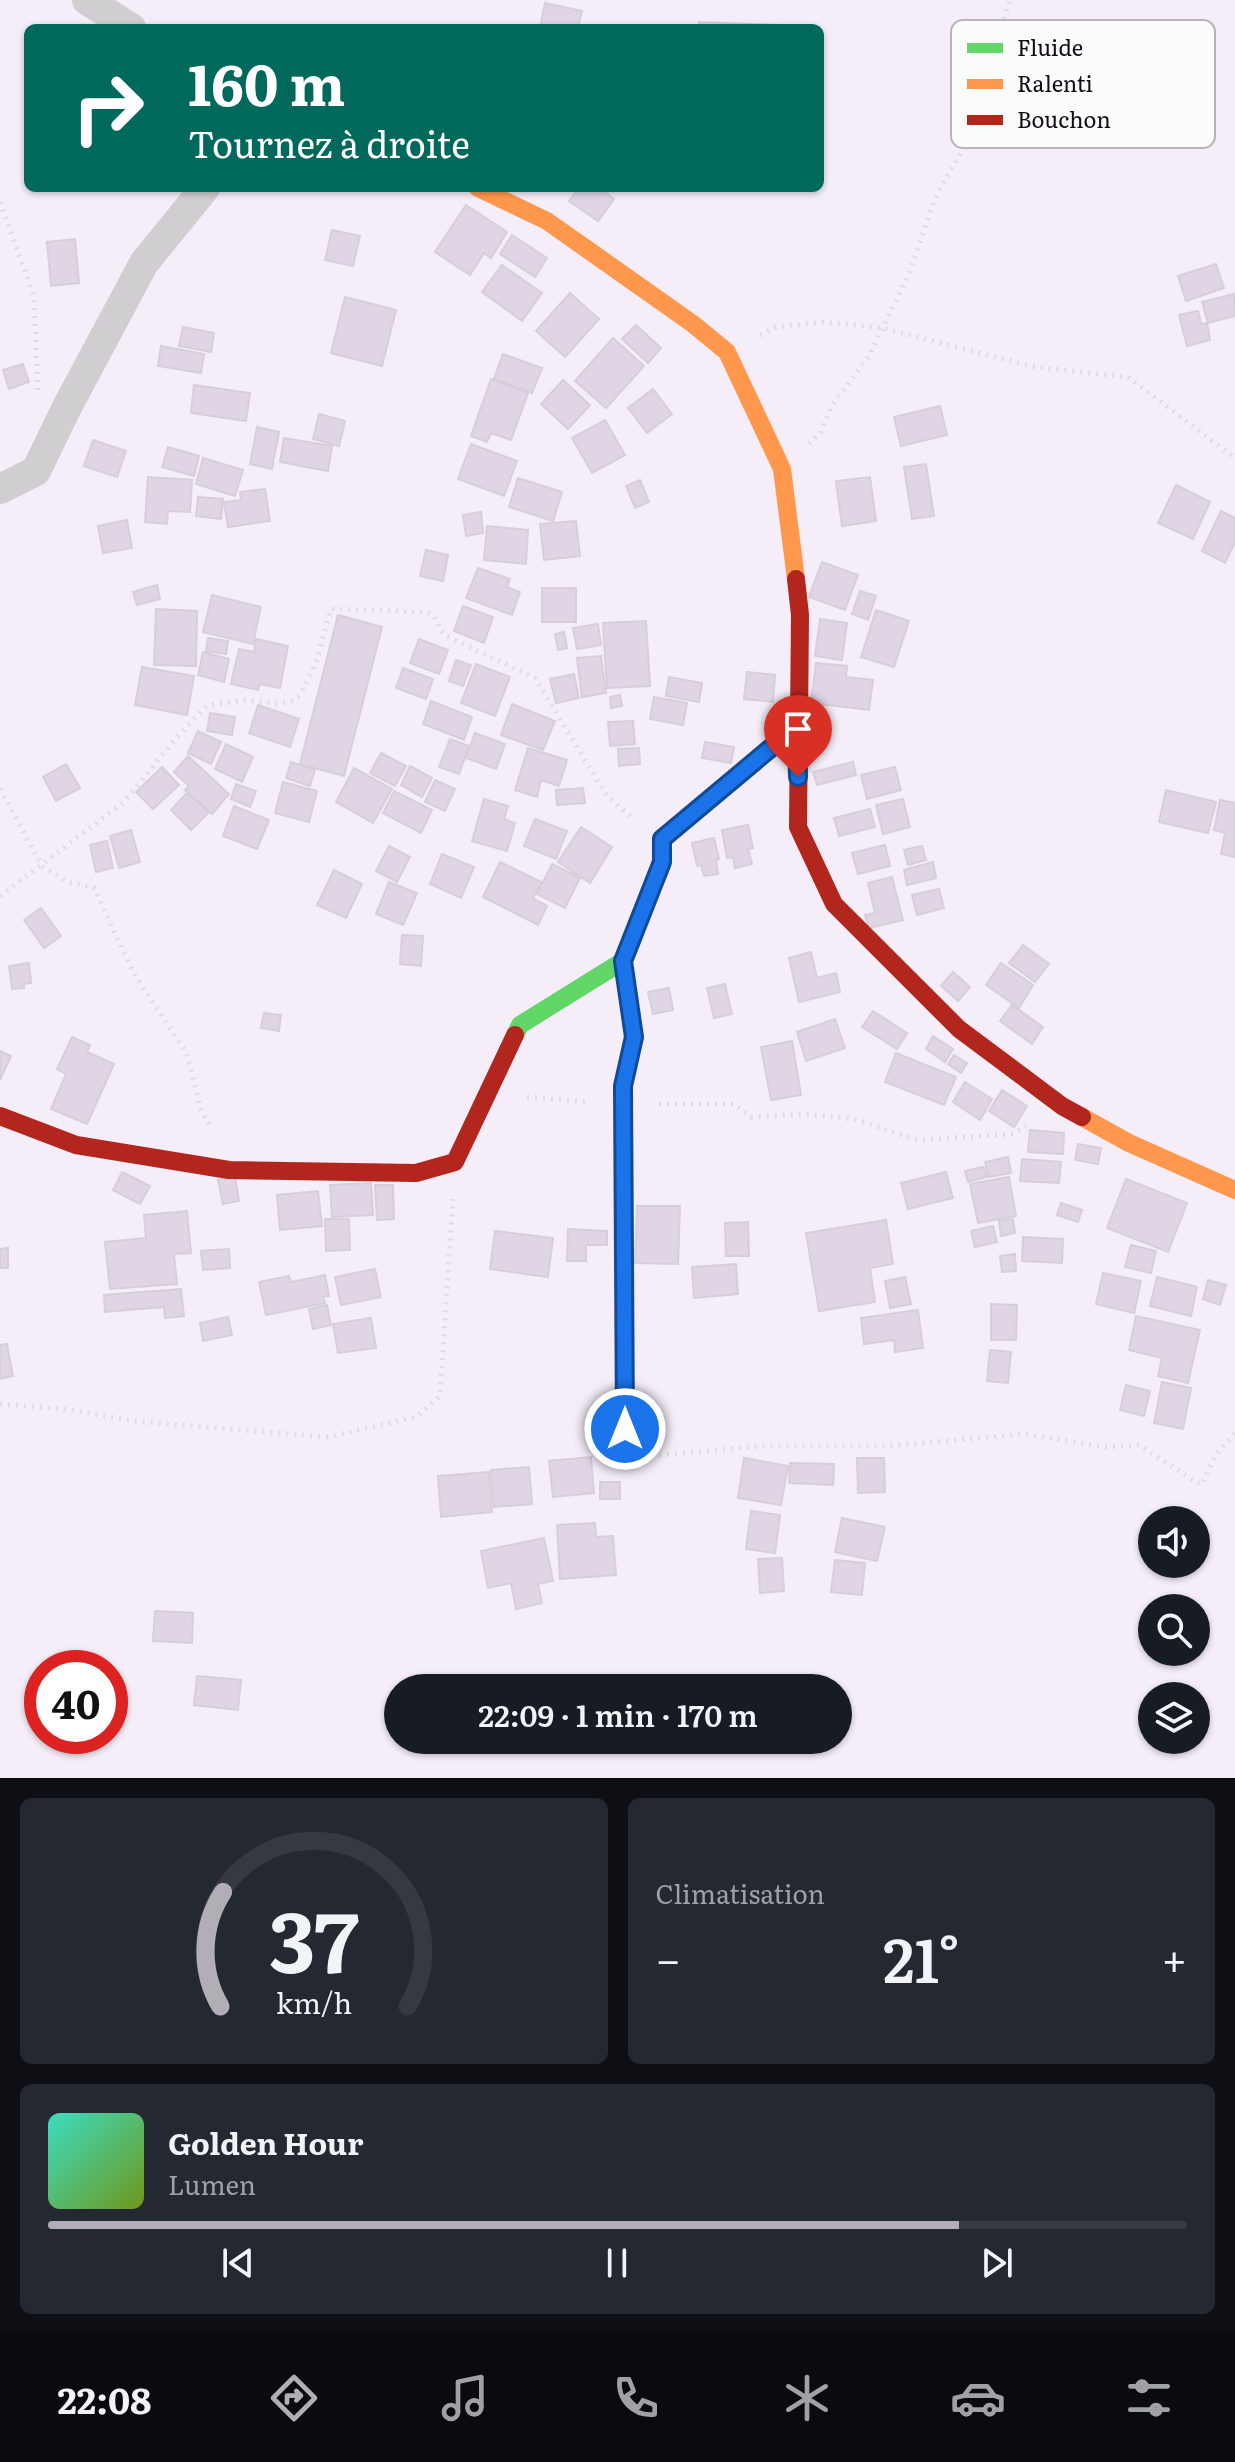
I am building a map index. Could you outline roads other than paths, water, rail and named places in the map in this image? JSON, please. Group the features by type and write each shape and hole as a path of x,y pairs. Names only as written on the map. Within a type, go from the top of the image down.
{"street":[{"path":"87,0 125,24"},
{"path":"0,489 36,471 144,263 202,192"},
{"path":"486,192 547,221 693,324 727,352 782,469 800,615 798,827 834,904 959,1029 1062,1106 1129,1143 1235,1190"},
{"path":"625,1429 623,1086 634,1037 623,961 662,862 662,839 797,726"},
{"path":"0,1116 76,1145 229,1170 416,1173 455,1162 520,1025 623,961"}]}
